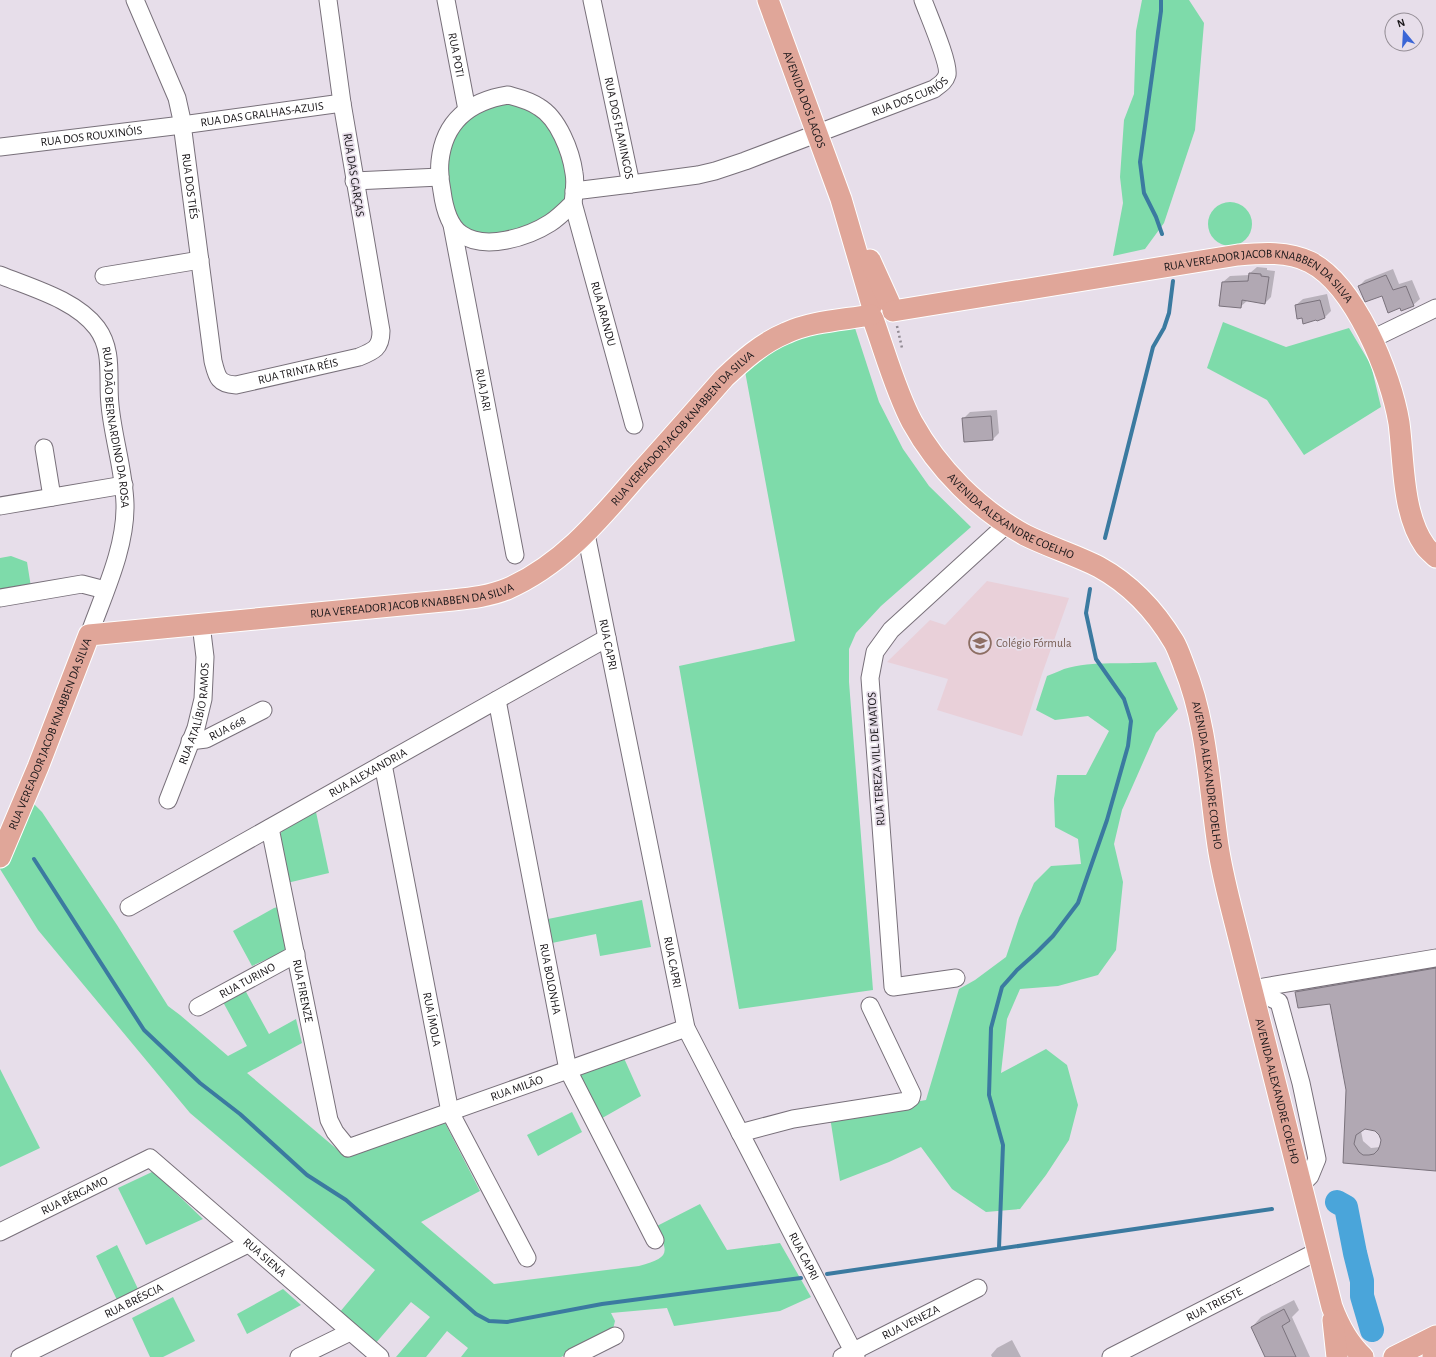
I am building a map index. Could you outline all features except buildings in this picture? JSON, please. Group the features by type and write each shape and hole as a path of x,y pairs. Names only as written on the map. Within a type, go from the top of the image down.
{"main road":[{"name":"AVENIDA DOS LAGOS","path":"768,0 882,311"},
{"name":"RUA VEREADOR JACOB KNABBEN DA SILVA","path":"0,857 35,774 89,635 486,596 506,589 528,579 556,560 586,534 724,378 746,358 765,344 787,332 811,325 882,311 1238,255 1284,254 1309,262 1327,274 1352,305 1372,339 1388,378 1395,403 1399,422 1406,493 1411,512 1416,529 1425,547 1436,557"},
{"name":"AVENIDA ALEXANDRE COELHO","path":"882,311 897,359 899,392 911,421 928,450 963,489 1007,524 1056,550 1098,567 1119,579 1137,595 1159,620 1175,643 1190,681 1204,740 1223,872 1230,907 1332,1307 1338,1324 1354,1349 1363,1357"},
{"name":"AVENIDA ALEXANDRE COELHO","path":"1332,1307 1337,1357"},
{"path":"1394,1357 1436,1336"}],"street":[{"name":"RUA DOS TIÉS","path":"135,0 177,98 182,125 213,361 219,380"},
{"name":"RUA DAS GARÇAS","path":"328,0 354,181 381,331 381,340 377,348"},
{"name":"RUA POTI","path":"446,0 467,110"},
{"name":"RUA DOS FLAMINGOS","path":"592,0 631,184 698,175 715,171 817,134"},
{"name":"RUA DOS CURIÓS","path":"817,134 921,95 934,89 943,82 947,74 946,63 923,0"},
{"path":"574,197 575,174 570,154 563,136 553,120 541,107 526,99 508,95 492,97 478,103 467,110 454,122 444,141 440,161 440,177 445,208 452,225 461,234 472,239 492,243 514,239 536,231 552,222 574,197 631,184"},
{"name":"RUA DAS GRALHAS-AZUIS","path":"182,125 342,103"},
{"name":"RUA DOS ROUXINÓIS","path":"0,147 182,125"},
{"path":"354,181 440,177"},
{"name":"RUA ARANDU","path":"574,197 634,425"},
{"name":"RUA JARI","path":"452,225 515,555"},
{"path":"104,276 200,260"},
{"name":"RUA JOÃO BERNARDINO DA ROSA","path":"0,275 67,303 84,313 97,328 104,340 108,356 109,403 124,485 125,521 122,540 89,635"},
{"path":"1372,339 1436,308"},
{"name":"RUA TRINTA RÉIS","path":"219,380 227,384 236,385 359,357 377,348"},
{"path":"44,448 52,497"},
{"path":"0,506 124,485"},
{"name":"RUA TEREZA VILL DE MATOS","path":"956,978 893,987 870,678 875,652 891,630 1007,524"},
{"name":"RUA CAPRI","path":"586,534 686,1028 850,1355"},
{"path":"0,598 82,584 105,590"},
{"name":"RUA ATALÍBIO RAMOS","path":"168,800 196,728 203,699 205,657 201,624"},
{"name":"RUA ALEXANDRIA","path":"129,907 607,638"},
{"name":"RUA BOLONHA","path":"497,700 568,1070 655,1240"},
{"name":"RUA 668","path":"190,741 206,739 263,710"},
{"name":"RUA ÍMOLA","path":"383,764 450,1112 527,1258"},
{"name":"RUA FIRENZE","path":"270,828 329,1120 335,1132 348,1148"},
{"name":"RUA TURINO","path":"198,1007 296,954"},
{"path":"1252,989 1436,958"},
{"path":"740,1133 794,1120 907,1101 911,1098 912,1094 870,1006"},
{"name":"RUA MILÃO","path":"348,1148 686,1028"},
{"name":"RUA BÉRGAMO","path":"0,1232 150,1158"},
{"name":"RUA SIENA","path":"150,1158 380,1357"},
{"name":"RUA BRÉSCIA","path":"20,1357 248,1244"},
{"name":"RUA TRIESTE","path":"1111,1357 1318,1251"},
{"name":"RUA VENEZA","path":"850,1355 978,1288"},
{"path":"299,1357 350,1332"},
{"path":"573,1357 615,1336"}],"path":[{"path":"882,311 899,329 897,359"}],"shaded area":[{"name":"Colégio Fórmula","path":"987,581 1069,598 1022,736 937,710 948,679 887,662 930,620 945,625"}],"green space":[{"path":"1142,0 1189,0 1204,23 1195,130 1164,223 1145,249 1113,256 1123,203 1120,177 1124,120 1134,94 1136,31"},
{"path":"494,102 524,104 549,123 565,156 568,201 549,218 492,238 464,230 450,206 445,161 458,125"},
{"path":"1230,202 1242,206 1248,212 1252,224 1248,236 1242,242 1230,246 1218,242 1212,236 1208,224 1212,212 1218,206"},
{"path":"1223,322 1286,347 1349,328 1371,365 1381,407 1304,455 1267,400 1207,368"},
{"path":"854,325 879,402 903,449 929,486 971,527 881,606 856,633 849,649 849,682 873,990 739,1009 679,666 795,641 744,366 789,337"},
{"path":"11,556 27,562 31,587 0,592 0,558"},
{"path":"1156,662 1178,709 1156,733 1122,810 1114,844 1123,882 1116,950 1098,975 1058,986 1020,989 1007,1019 1001,1073 1046,1049 1067,1065 1078,1105 1069,1140 1046,1175 1020,1209 986,1212 952,1189 921,1147 889,1162 840,1181 830,1117 926,1100 959,989 975,980 1006,957 1019,918 1034,883 1051,866 1081,864 1078,839 1055,827 1054,799 1057,775 1086,775 1109,731 1088,716 1055,720 1036,710 1047,676 1075,666"},
{"path":"33,803 42,812 117,925 168,1006 228,1056 247,1046 223,1002 245,990 269,1034 296,1019 302,1043 247,1073 345,1156 445,1123 480,1191 421,1222 494,1284 639,1266 649,1263 661,1257 664,1254 665,1249 655,1227 700,1204 727,1250 780,1243 811,1297 780,1311 674,1326 667,1308 611,1313 615,1321 613,1329 609,1333 561,1357 461,1357 468,1348 447,1331 426,1357 396,1357 430,1317 411,1302 375,1344 339,1313 375,1270 190,1113 38,930 0,869"},
{"path":"316,812 329,873 287,883 280,835 282,831"},
{"path":"642,900 651,947 600,956 596,934 547,944 543,920"},
{"path":"278,907 286,943 285,949 283,952 252,966 233,931"},
{"path":"623,1056 641,1096 597,1121 575,1074"},
{"path":"0,1069 40,1148 0,1167"},
{"path":"572,1112 582,1132 538,1156 527,1135"},
{"path":"152,1172 203,1219 146,1245 118,1188"},
{"path":"117,1245 139,1291 118,1302 96,1256"},
{"path":"283,1289 301,1305 247,1334 237,1314"},
{"path":"173,1297 195,1341 163,1357 150,1357 132,1318"}],"waterway":[{"path":"1161,0 1161,11 1140,162 1144,193 1156,217 1162,234"},
{"path":"1105,538 1153,347 1164,328 1169,313 1173,281"},
{"path":"999,1248 1003,1145 989,1095 991,1028 1002,987 1017,970 1053,936 1078,903 1107,820 1128,746 1131,721 1124,699 1096,659 1086,613 1090,589"},
{"path":"34,859 144,1030 200,1083 240,1114 307,1175 346,1200 476,1314 489,1321 507,1322 602,1304 801,1278"},
{"path":"1337,1202 1346,1207 1362,1281 1362,1296 1372,1330"},
{"path":"827,1274 1272,1209"}],"place":[{"name":"Colégio Fórmula","path":"980,643"}]}
